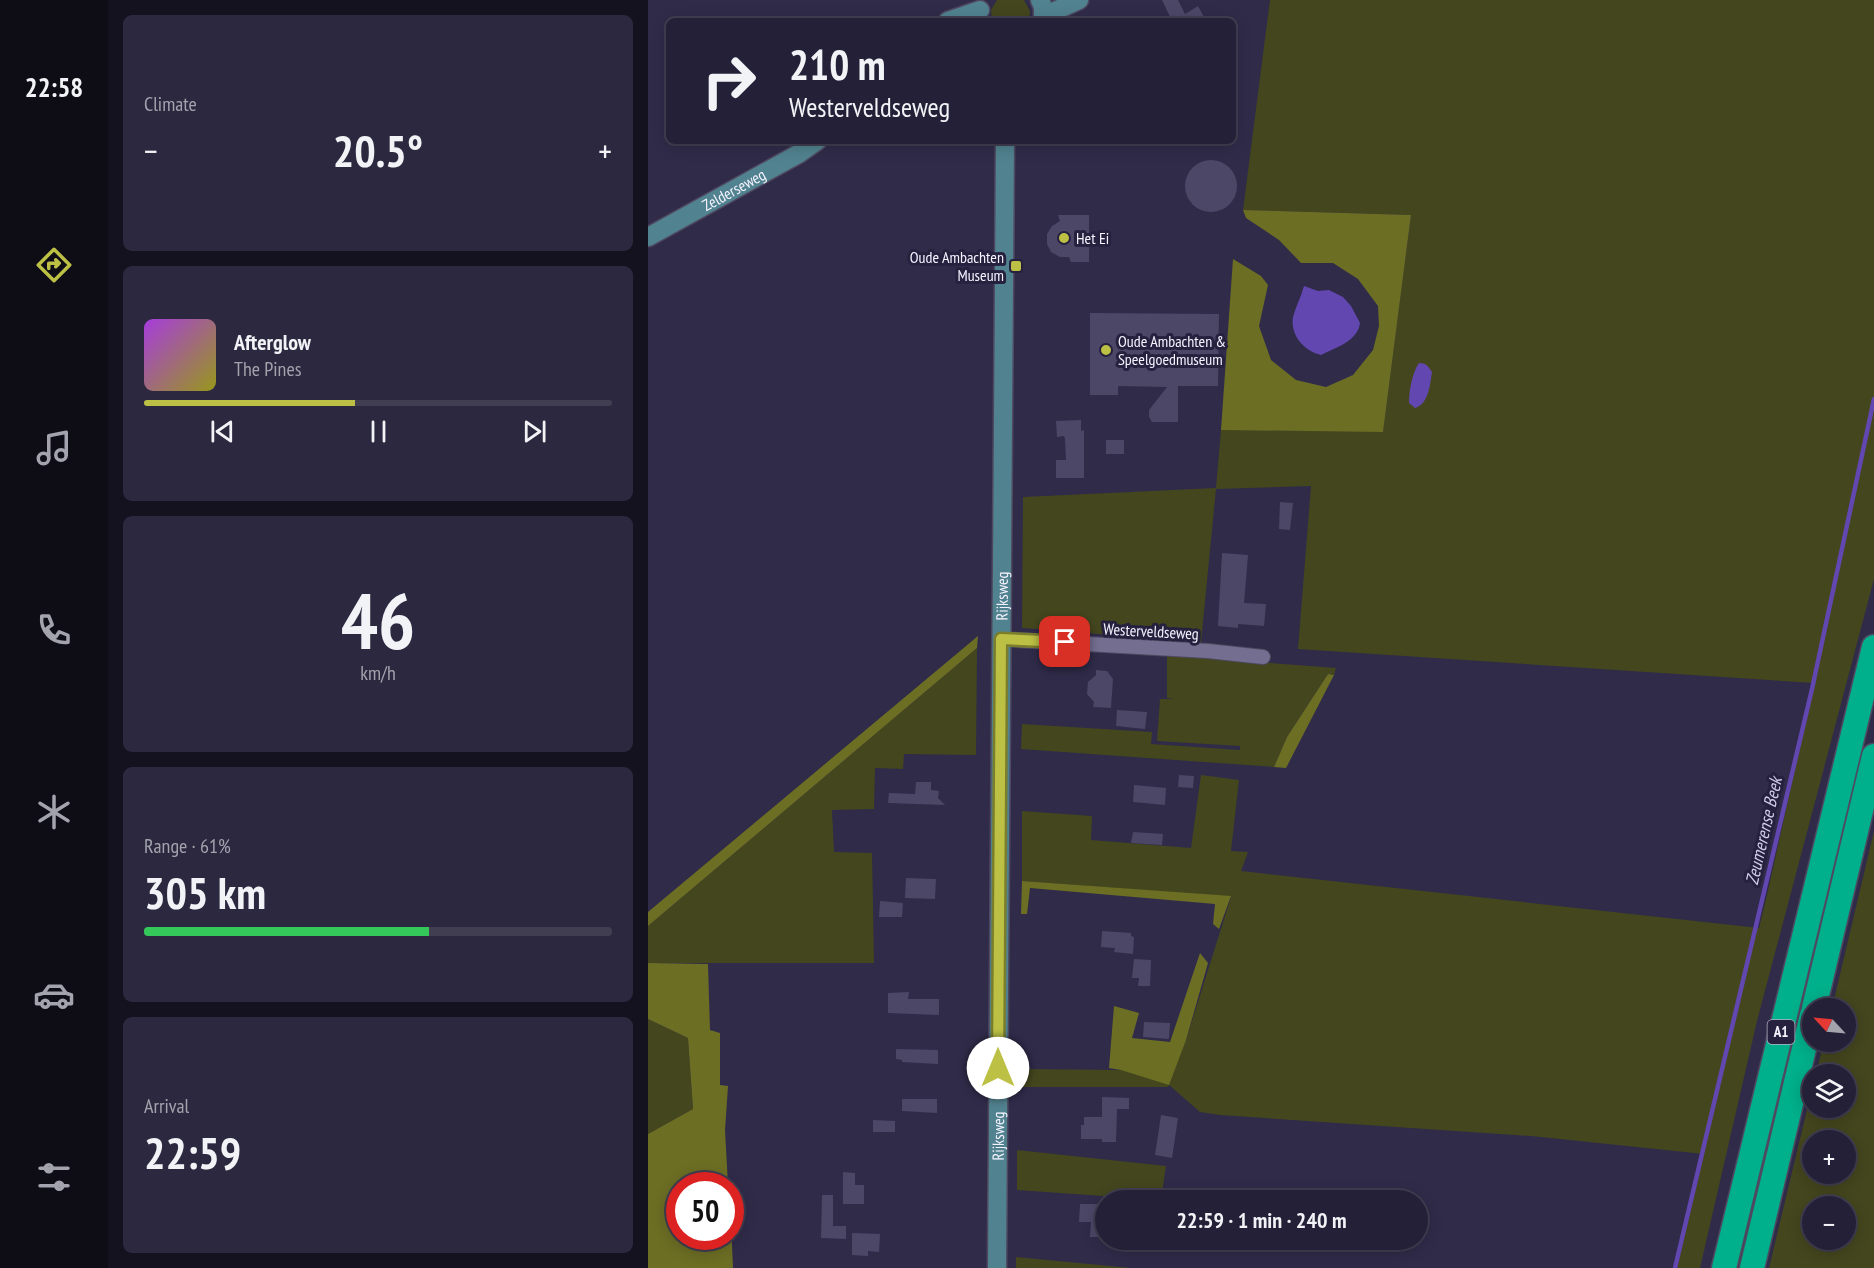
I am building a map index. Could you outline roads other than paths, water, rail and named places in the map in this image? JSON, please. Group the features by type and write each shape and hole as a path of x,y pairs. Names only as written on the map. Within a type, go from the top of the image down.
{"highway":[{"name":"A1","path":"1724,1268 1874,647"},
{"name":"A1","path":"1816,998 1874,756"},
{"name":"A1","path":"1752,1268 1803,1052"}],"main road":[{"path":"1043,12 1079,0"},
{"path":"957,18 982,10"},
{"name":"Zelderseweg","path":"648,237 813,144"},
{"name":"Rijksweg","path":"996,1268 1005,144"}],"street":[{"name":"Westerveldseweg","path":"1001,639 1208,651 1263,657"}],"waterway":[{"name":"Zeumerense Beek","path":"1675,1268 1812,689 1874,399"}],"place":[{"name":"Het Ei","path":"1064,238"},
{"name":"Oude Ambachten Museum","path":"1016,266"},
{"name":"Oude Ambachten & Speelgoedmuseum","path":"1106,350"}]}
